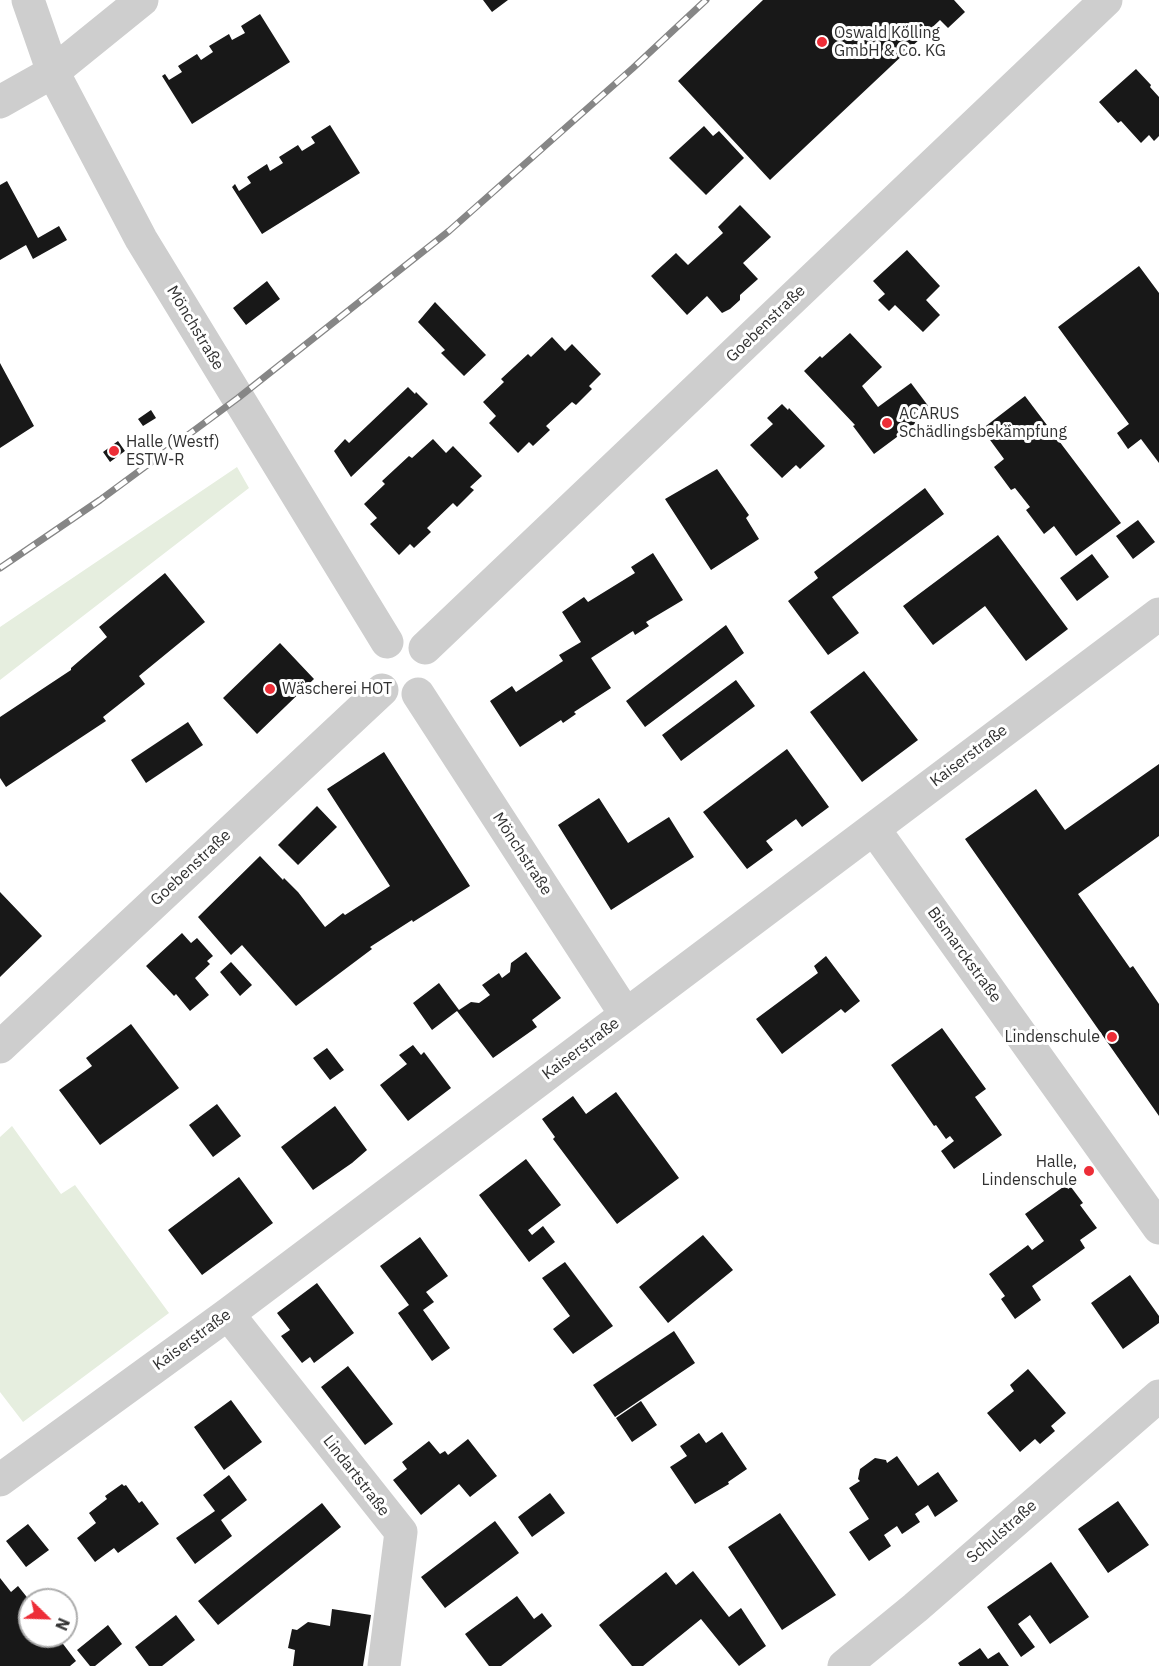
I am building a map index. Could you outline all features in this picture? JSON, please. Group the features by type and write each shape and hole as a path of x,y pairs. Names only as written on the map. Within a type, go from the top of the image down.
{"street":[{"name":"Mönchstraße","path":"28,0 53,72 141,239 387,642"},
{"path":"0,102 53,72 142,0"},
{"name":"Goebenstraße","path":"425,648 1106,0"},
{"name":"Kaiserstraße","path":"0,1480 228,1314 1159,614"},
{"path":"396,638 407,638 417,641 425,648 432,659 433,672 428,685 409,698 399,698 382,690 374,678 373,664 377,652 387,642 396,638"},
{"name":"Goebenstraße","path":"0,1047 382,690"},
{"name":"Mönchstraße","path":"418,694 626,1015"},
{"name":"Bismarckstraße","path":"874,829 1159,1228"},
{"name":"Lindartstraße","path":"228,1314 401,1532 384,1666"},
{"name":"Schulstraße","path":"844,1666 915,1608 1159,1396"}],"green space":[{"path":"237,467 249,488 0,680 0,627"},
{"path":"12,1126 61,1194 75,1185 169,1313 23,1422 0,1392 0,1137"}],"building":[{"path":"483,0 508,0 492,12"},
{"path":"763,0 954,0 965,12 948,28 940,20 770,180 678,81"},
{"path":"260,14 290,62 192,124 162,76 165,74 169,80 182,72 178,66 197,54 201,60 213,52 209,46 229,34 232,40 245,33 241,26"},
{"path":"1136,69 1159,97 1159,136 1154,141 1149,135 1141,143 1099,102"},
{"path":"330,125 360,173 262,234 232,187 235,184 239,191 251,183 247,177 267,164 270,171 283,163 279,157 298,145 302,151 315,143 311,137"},
{"path":"704,126 713,136 719,131 744,158 706,195 669,158"},
{"path":"7,181 38,238 59,226 67,240 33,259 26,245 0,260 0,185"},
{"path":"740,205 771,237 743,263 758,279 740,295 740,300 730,309 722,313 707,296 687,315 651,276 676,253 688,265 723,233 718,227"},
{"path":"907,250 940,286 926,300 940,315 923,332 895,305 889,311 878,300 885,294 873,281"},
{"path":"1139,266 1159,293 1159,463 1141,439 1128,449 1117,433 1129,424 1058,327"},
{"path":"267,281 280,299 246,325 233,308"},
{"path":"435,302 486,355 464,376 441,353 445,350 418,322"},
{"path":"850,333 882,367 862,386 878,407 911,383 932,411 874,454 853,426 855,425 804,371"},
{"path":"552,337 565,351 572,344 601,374 589,386 592,389 576,405 572,402 546,426 550,430 533,446 529,442 518,453 489,423 496,416 483,402 504,382 501,379 528,354 531,357"},
{"path":"0,363 34,426 0,448"},
{"path":"408,387 428,404 351,477 334,451 345,439 349,443"},
{"path":"1025,396 1121,523 1076,556 1054,526 1044,534 1026,510 1030,507 1015,488 1011,490 994,467 1004,459 982,429"},
{"path":"782,404 788,410 789,408 825,446 800,469 796,465 782,478 750,445 773,424 767,418"},
{"path":"151,410 156,418 143,426 138,419"},
{"path":"433,439 446,453 453,446 482,476 470,487 474,490 457,507 453,503 427,528 431,532 414,548 410,544 399,555 370,524 377,518 364,504 385,484 382,481 409,456 412,458"},
{"name":"Halle (Westf) ESTW-R","path":"118,441 125,451 110,462 103,452"},
{"path":"717,469 749,515 746,518 759,539 711,570 665,499"},
{"path":"925,488 944,514 832,597 859,633 828,655 788,601 818,578 814,572"},
{"path":"1138,520 1155,542 1133,559 1116,536"},
{"path":"998,535 1068,629 1026,661 985,606 933,645 903,606"},
{"path":"653,553 683,600 646,622 649,626 635,635 633,631 591,658 611,688 574,712 576,714 563,723 561,720 520,747 490,701 512,686 516,692 563,661 559,655 581,642 562,612 584,597 588,602 635,573 631,567"},
{"path":"1092,554 1109,577 1077,601 1060,578"},
{"path":"165,573 205,622 139,676 145,684 103,717 106,721 6,787 0,778 0,717 71,670 107,637 99,627"},
{"path":"726,625 744,653 645,727 626,701"},
{"path":"280,643 314,679 257,734 223,698"},
{"path":"864,671 918,740 862,782 810,712"},
{"path":"736,680 755,706 681,761 662,735"},
{"path":"188,722 203,745 146,783 131,760"},
{"path":"787,749 829,807 802,827 796,819 766,841 773,850 747,869 703,812"},
{"path":"384,752 470,886 370,947 372,949 296,1006 242,945 231,955 198,917 260,856 298,892 325,927 343,913 345,915 390,886 327,789"},
{"path":"1159,764 1159,836 1078,894 1130,968 1133,966 1159,1004 1159,1116 965,839 1036,789 1065,830"},
{"path":"599,798 628,843 669,817 694,857 611,910 558,825"},
{"path":"317,806 337,827 298,865 278,845"},
{"path":"0,892 42,936 0,977"},
{"path":"182,933 191,943 197,938 213,956 207,961 210,964 195,978 209,995 190,1011 176,994 174,996 146,966"},
{"path":"526,952 561,998 532,1020 537,1027 493,1058 457,1011 432,1030 413,1003 439,983 459,1010 471,1002 479,1003 490,995 482,985 499,973 502,978 510,972 511,963"},
{"path":"826,956 860,1001 845,1013 841,1009 782,1054 756,1019 818,973 814,966"},
{"path":"231,962 252,985 240,996 220,972"},
{"path":"131,1024 179,1088 100,1145 59,1090 92,1066 86,1058"},
{"path":"942,1028 986,1089 975,1097 1002,1135 954,1169 941,1151 954,1141 950,1136 946,1139 936,1125 934,1126 891,1065"},
{"path":"413,1045 421,1055 424,1052 451,1088 408,1121 380,1085 407,1064 399,1055"},
{"path":"327,1048 344,1070 330,1080 313,1058"},
{"path":"616,1092 679,1178 617,1224 553,1139 555,1137 542,1119 573,1096 586,1114"},
{"path":"217,1104 241,1136 213,1157 189,1125"},
{"path":"335,1106 367,1150 313,1190 281,1147"},
{"path":"526,1159 561,1205 528,1230 532,1235 543,1226 555,1242 529,1262 479,1195"},
{"path":"239,1177 273,1223 202,1275 168,1230"},
{"path":"1066,1185 1068,1189 1071,1187 1083,1203 1080,1205 1097,1228 1080,1240 1085,1248 1032,1286 1041,1300 1015,1319 1001,1299 1005,1296 989,1274 1028,1245 1032,1250 1044,1241 1025,1214"},
{"path":"703,1235 733,1270 668,1323 639,1287"},
{"path":"420,1237 448,1276 426,1292 434,1302 423,1310 450,1348 432,1361 398,1313 409,1305 380,1266"},
{"path":"565,1262 613,1326 573,1354 553,1329 570,1316 542,1278"},
{"path":"1130,1275 1159,1316 1159,1323 1123,1349 1091,1303"},
{"path":"317,1283 354,1333 314,1363 310,1357 302,1363 281,1336 290,1330 277,1313"},
{"path":"674,1331 695,1363 615,1417 593,1385"},
{"path":"348,1366 393,1424 365,1445 321,1387"},
{"path":"1028,1369 1066,1413 1051,1426 1055,1431 1040,1444 1035,1439 1020,1452 987,1413 1014,1391 1010,1385"},
{"path":"231,1400 262,1442 224,1470 194,1427"},
{"path":"641,1401 657,1425 632,1442 616,1418"},
{"path":"722,1432 747,1469 728,1482 729,1484 695,1504 670,1467 687,1456 680,1446 699,1433 706,1443"},
{"path":"468,1439 497,1476 470,1497 459,1484 421,1515 393,1480 407,1469 402,1462 429,1441 440,1454 445,1451 448,1455"},
{"path":"897,1456 918,1486 938,1472 958,1501 935,1517 928,1505 915,1514 920,1522 902,1534 897,1526 884,1535 891,1546 869,1561 849,1532 869,1519 849,1488 860,1481 858,1479 860,1469 875,1458 886,1460 887,1463"},
{"path":"229,1475 247,1500 221,1520 232,1536 195,1564 176,1538 215,1511 203,1495"},
{"path":"122,1484 126,1485 139,1503 142,1501 159,1524 118,1553 114,1548 95,1562 77,1538 96,1523 89,1513 107,1499 105,1496"},
{"path":"550,1493 565,1513 532,1537 518,1517"},
{"path":"1118,1501 1149,1545 1108,1573 1078,1529"},
{"path":"322,1503 341,1527 218,1625 198,1601"},
{"path":"780,1513 836,1595 782,1630 728,1547"},
{"path":"495,1521 519,1553 445,1608 421,1577"},
{"path":"28,1524 49,1550 26,1567 6,1541"},
{"path":"1051,1562 1089,1617 1050,1644 1030,1615 1018,1624 1035,1647 1021,1657 987,1607"},
{"path":"693,1571 729,1617 741,1608 766,1646 739,1666 701,1619 643,1666 632,1666 599,1625 666,1572 676,1585"},
{"path":"0,1578 11,1592 18,1586 20,1588 18,1648 66,1648 76,1661 70,1666 0,1666"},
{"path":"517,1596 534,1619 542,1613 552,1626 501,1666 489,1666 465,1634"},
{"path":"332,1609 371,1615 363,1666 293,1666 295,1650 288,1648 292,1629 297,1630 308,1622 330,1626"},
{"path":"176,1615 195,1640 162,1666 149,1666 135,1647"},
{"path":"108,1625 122,1644 95,1666 90,1666 77,1650"},
{"path":"980,1648 988,1659 999,1652 1009,1666 960,1666 958,1663"}],"railway":[{"path":"0,568 100,500 238,398 449,231 706,0"}],"place":[{"name":"Oswald Kölling GmbH & Co. KG","path":"822,42"},
{"name":"ACARUS Schädlingsbekämpfung","path":"887,423"},
{"name":"Halle (Westf) ESTW-R","path":"114,451"},
{"name":"Wäscherei HOT","path":"270,689"},
{"name":"Lindenschule","path":"1112,1037"},
{"name":"Halle, Lindenschule","path":"1089,1171"}]}
